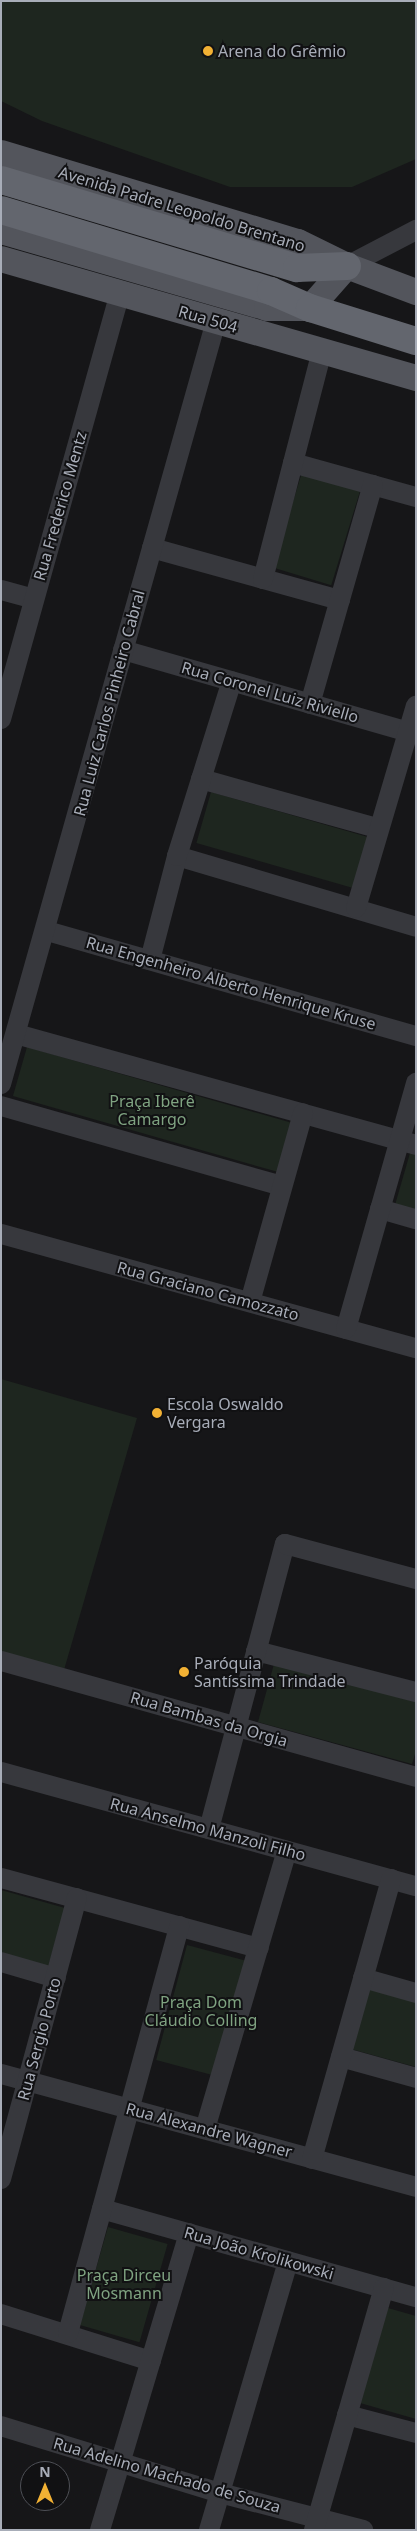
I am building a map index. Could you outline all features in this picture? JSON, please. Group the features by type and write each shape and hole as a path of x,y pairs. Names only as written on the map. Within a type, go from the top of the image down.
{"highway":[{"path":"1,180 297,268 347,266"},
{"path":"1,210 271,290 310,308 416,341"}],"main road":[{"name":"Avenida Padre Leopoldo Brentano","path":"1,153 298,242 347,266 416,292"},
{"path":"1,231 267,308 310,308 347,266"},
{"name":"Rua 504","path":"1,259 416,378"},
{"path":"120,293 168,280"}],"street":[{"path":"347,266 416,230"},
{"name":"Rua Frederico Mentz","path":"1,719 120,293"},
{"name":"Rua Luiz Carlos Pinheiro Cabral","path":"1,1084 47,931 123,650 216,321"},
{"path":"263,579 322,351"},
{"path":"293,462 416,497"},
{"path":"310,704 373,485"},
{"path":"152,548 340,600"},
{"path":"1,590 34,600"},
{"name":"Rua Coronel Luiz Riviello","path":"123,650 412,733"},
{"path":"150,960 178,856 232,681"},
{"path":"356,908 377,828 412,733 416,706"},
{"path":"201,779 377,828"},
{"path":"178,856 416,927"},
{"name":"Rua Engenheiro Alberto Henrique Kruse","path":"47,931 416,1036"},
{"path":"16,1034 408,1143"},
{"path":"346,1329 380,1209 408,1143 416,1083"},
{"path":"1,1106 281,1186"},
{"path":"250,1302 281,1186 303,1114"},
{"path":"380,1209 416,1219"},
{"name":"Rua Graciano Camozzato","path":"1,1234 416,1348"},
{"path":"208,1829 285,1544 416,1580"},
{"path":"256,1651 416,1692"},
{"name":"Rua Bambas da Orgia","path":"1,1661 416,1776"},
{"name":"Rua Anselmo Manzoli Filho","path":"1,1772 416,1886"},
{"path":"205,2130 287,1851"},
{"path":"1,1878 259,1948"},
{"path":"312,2158 391,1879"},
{"name":"Rua Sergio Porto","path":"1,2180 77,1898"},
{"path":"68,2332 179,1926"},
{"path":"1,1962 56,1978"},
{"path":"363,1978 416,1993"},
{"path":"341,2057 416,2078"},
{"name":"Rua Alexandre Wagner","path":"1,2074 416,2187"},
{"name":"Rua João Krolikowski","path":"102,2208 416,2297"},
{"path":"100,2530 152,2361 188,2233"},
{"path":"209,2530 288,2261"},
{"path":"316,2524 384,2288"},
{"path":"1,2314 68,2332 152,2361"},
{"path":"347,2415 416,2433"},
{"name":"Rua Adelino Machado de Souza","path":"1,2426 121,2461 316,2524 363,2530"}],"green space":[{"name":"Arena do Grêmio","path":"1,1 416,1 416,159 352,187 230,187 42,121 1,101"},
{"path":"303,469 361,487 331,585 273,567"},
{"path":"211,792 368,837 353,888 196,843"},
{"name":"Praça Iberê Camargo","path":"27,1047 292,1123 278,1172 13,1096"},
{"path":"410,1153 416,1154 416,1211 395,1205"},
{"path":"1,1379 137,1418 64,1670 1,1652"},
{"path":"274,1664 416,1702 416,1751 412,1764 258,1722"},
{"path":"1,1890 65,1908 48,1967 1,1953"},
{"name":"Praça Dom Cláudio Colling","path":"187,1945 246,1961 215,2076 156,2060"},
{"path":"367,1988 416,2001 416,2067 351,2049"},
{"name":"Praça Dirceu Mosmann","path":"108,2227 168,2244 139,2342 80,2325"},
{"path":"388,2308 416,2316 416,2419 360,2403"}],"place":[{"name":"Arena do Grêmio","path":"208,51"},
{"name":"Escola Oswaldo Vergara","path":"157,1413"},
{"name":"Paróquia Santíssima Trindade","path":"184,1672"}]}
